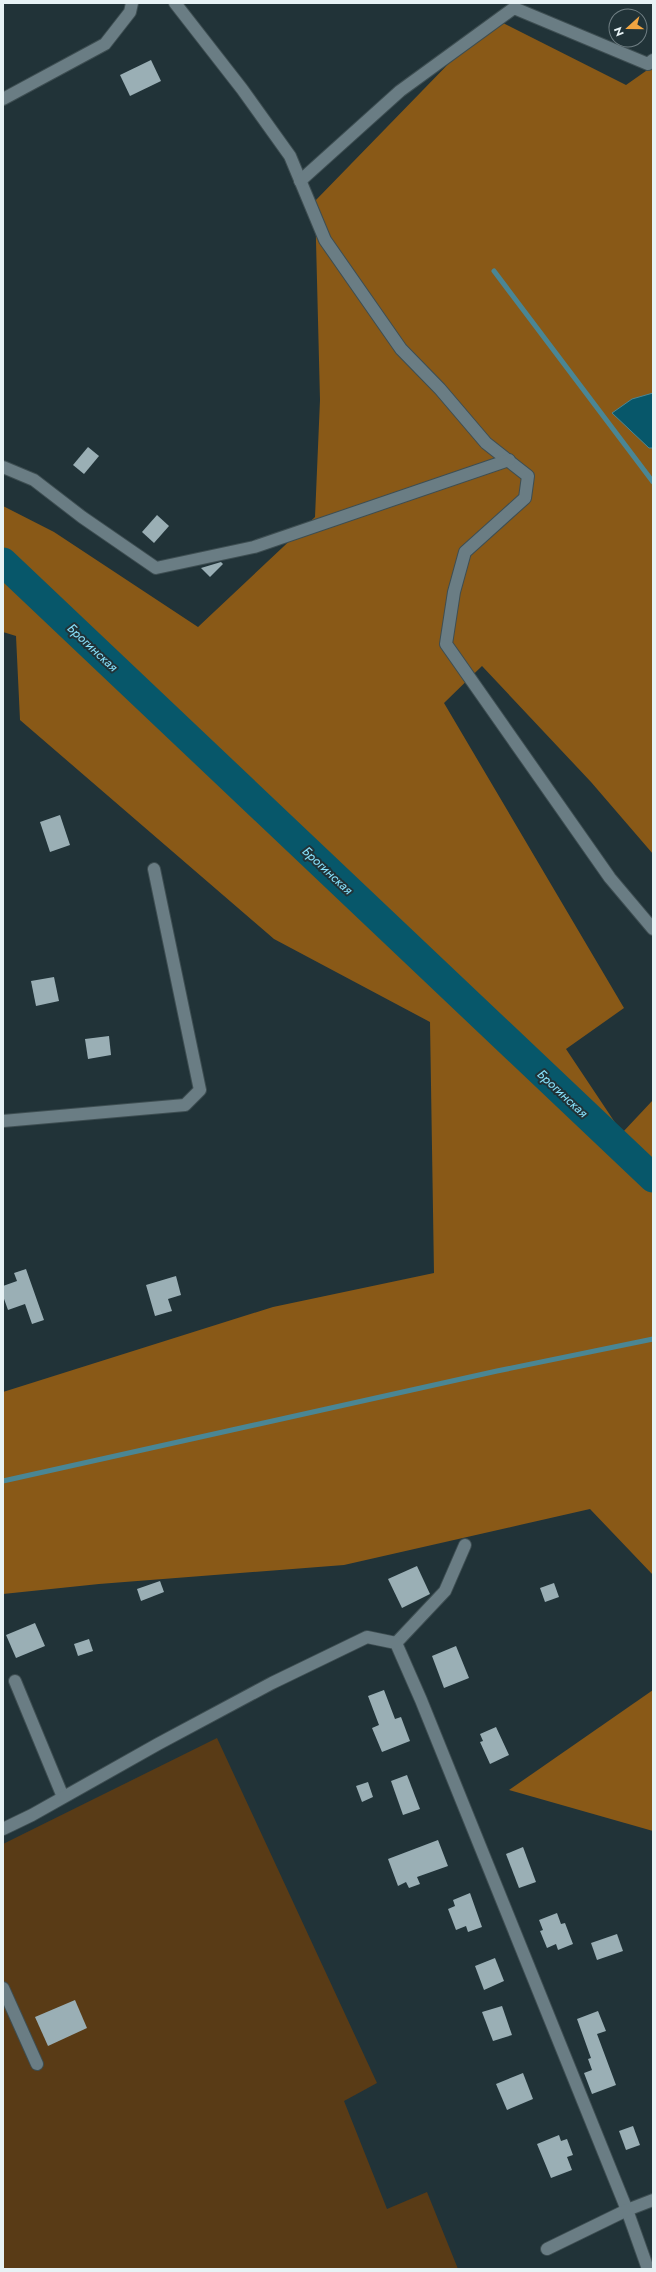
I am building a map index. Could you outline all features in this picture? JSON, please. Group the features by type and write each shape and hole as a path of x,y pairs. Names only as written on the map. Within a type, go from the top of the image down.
{"street":[{"path":"3,99 105,44 130,12 132,3"},
{"path":"176,3 242,89 290,156 325,240 401,349 440,389 486,443 528,476 525,498 465,552 454,592 446,644 610,878 653,929"},
{"path":"300,181 400,91 514,8 648,64 653,60"},
{"path":"3,467 34,480 82,517 156,568 254,547 509,460"},
{"path":"3,1121 185,1105 200,1090 154,869"},
{"path":"396,1643 445,1591 465,1545"},
{"path":"3,1829 272,1683 367,1637 396,1643"},
{"path":"396,1643 421,1700 627,2210 648,2269"},
{"path":"15,1681 63,1797"},
{"path":"3,1988 37,2064"},
{"path":"547,2250 627,2210 653,2200"}],"shaded area":[{"path":"493,18 626,85 653,66 653,854 591,782 482,666 444,703 624,1008 566,1049 622,1133 653,1100 653,1575 590,1509 344,1565 99,1584 3,1594 3,1392 273,1307 434,1273 430,1022 274,939 20,720 16,636 3,632 3,506 54,532 198,627 315,517 320,400 315,201"},
{"path":"653,1690 653,1831 509,1790"},
{"path":"217,1738 377,2083 344,2101 387,2209 427,2192 458,2269 3,2269 3,1844"}],"water":[{"path":"653,393 653,448 649,448 612,413 632,399"}],"building":[{"path":"151,60 161,81 130,96 120,75"},
{"path":"88,447 99,456 84,474 73,465"},
{"path":"157,515 169,526 154,543 142,532"},
{"path":"221,562 223,564 210,577 201,568"},
{"path":"60,815 70,845 50,852 40,822"},
{"path":"54,977 59,1001 36,1006 31,981"},
{"path":"109,1036 111,1055 88,1059 85,1039"},
{"path":"26,1269 44,1320 32,1324 25,1304 8,1310 3,1296 3,1286 17,1281 14,1273"},
{"path":"176,1276 181,1295 168,1299 172,1311 155,1316 146,1285"},
{"path":"417,1566 430,1594 402,1608 388,1579"},
{"path":"160,1581 164,1592 141,1601 137,1589"},
{"path":"554,1583 559,1597 545,1602 540,1588"},
{"path":"35,1623 45,1646 16,1658 6,1635"},
{"path":"89,1639 93,1651 78,1656 74,1644"},
{"path":"456,1646 469,1678 444,1688 432,1656"},
{"path":"384,1690 395,1719 401,1717 410,1741 382,1752 372,1728 379,1725 368,1696"},
{"path":"496,1727 509,1755 490,1764 480,1742 483,1741 480,1734"},
{"path":"407,1775 420,1809 403,1815 391,1781"},
{"path":"368,1782 373,1797 362,1802 356,1786"},
{"path":"438,1840 448,1866 417,1877 420,1884 409,1888 406,1882 398,1886 388,1859"},
{"path":"523,1847 536,1882 519,1888 506,1854"},
{"path":"470,1893 482,1927 468,1932 466,1926 456,1930 448,1909 455,1906 453,1900"},
{"path":"557,1913 561,1924 565,1923 573,1944 558,1950 556,1944 547,1948 540,1931 543,1930 539,1920"},
{"path":"617,1934 623,1951 597,1960 591,1943"},
{"path":"495,1958 504,1981 484,1990 475,1966"},
{"path":"75,2000 87,2028 48,2046 35,2017"},
{"path":"502,2006 512,2035 493,2041 482,2012"},
{"path":"598,2011 606,2031 597,2034 616,2085 592,2094 584,2073 592,2070 588,2059 591,2058 577,2019"},
{"path":"523,2073 533,2099 507,2110 496,2084"},
{"path":"633,2126 640,2145 626,2150 619,2131"},
{"path":"559,2135 561,2141 567,2139 573,2155 567,2157 572,2170 551,2178 537,2144"}],"waterway":[{"path":"494,271 653,482"},
{"name":"Брогинская","path":"3,562 653,1178"},
{"path":"3,1481 497,1371 653,1339"}]}
